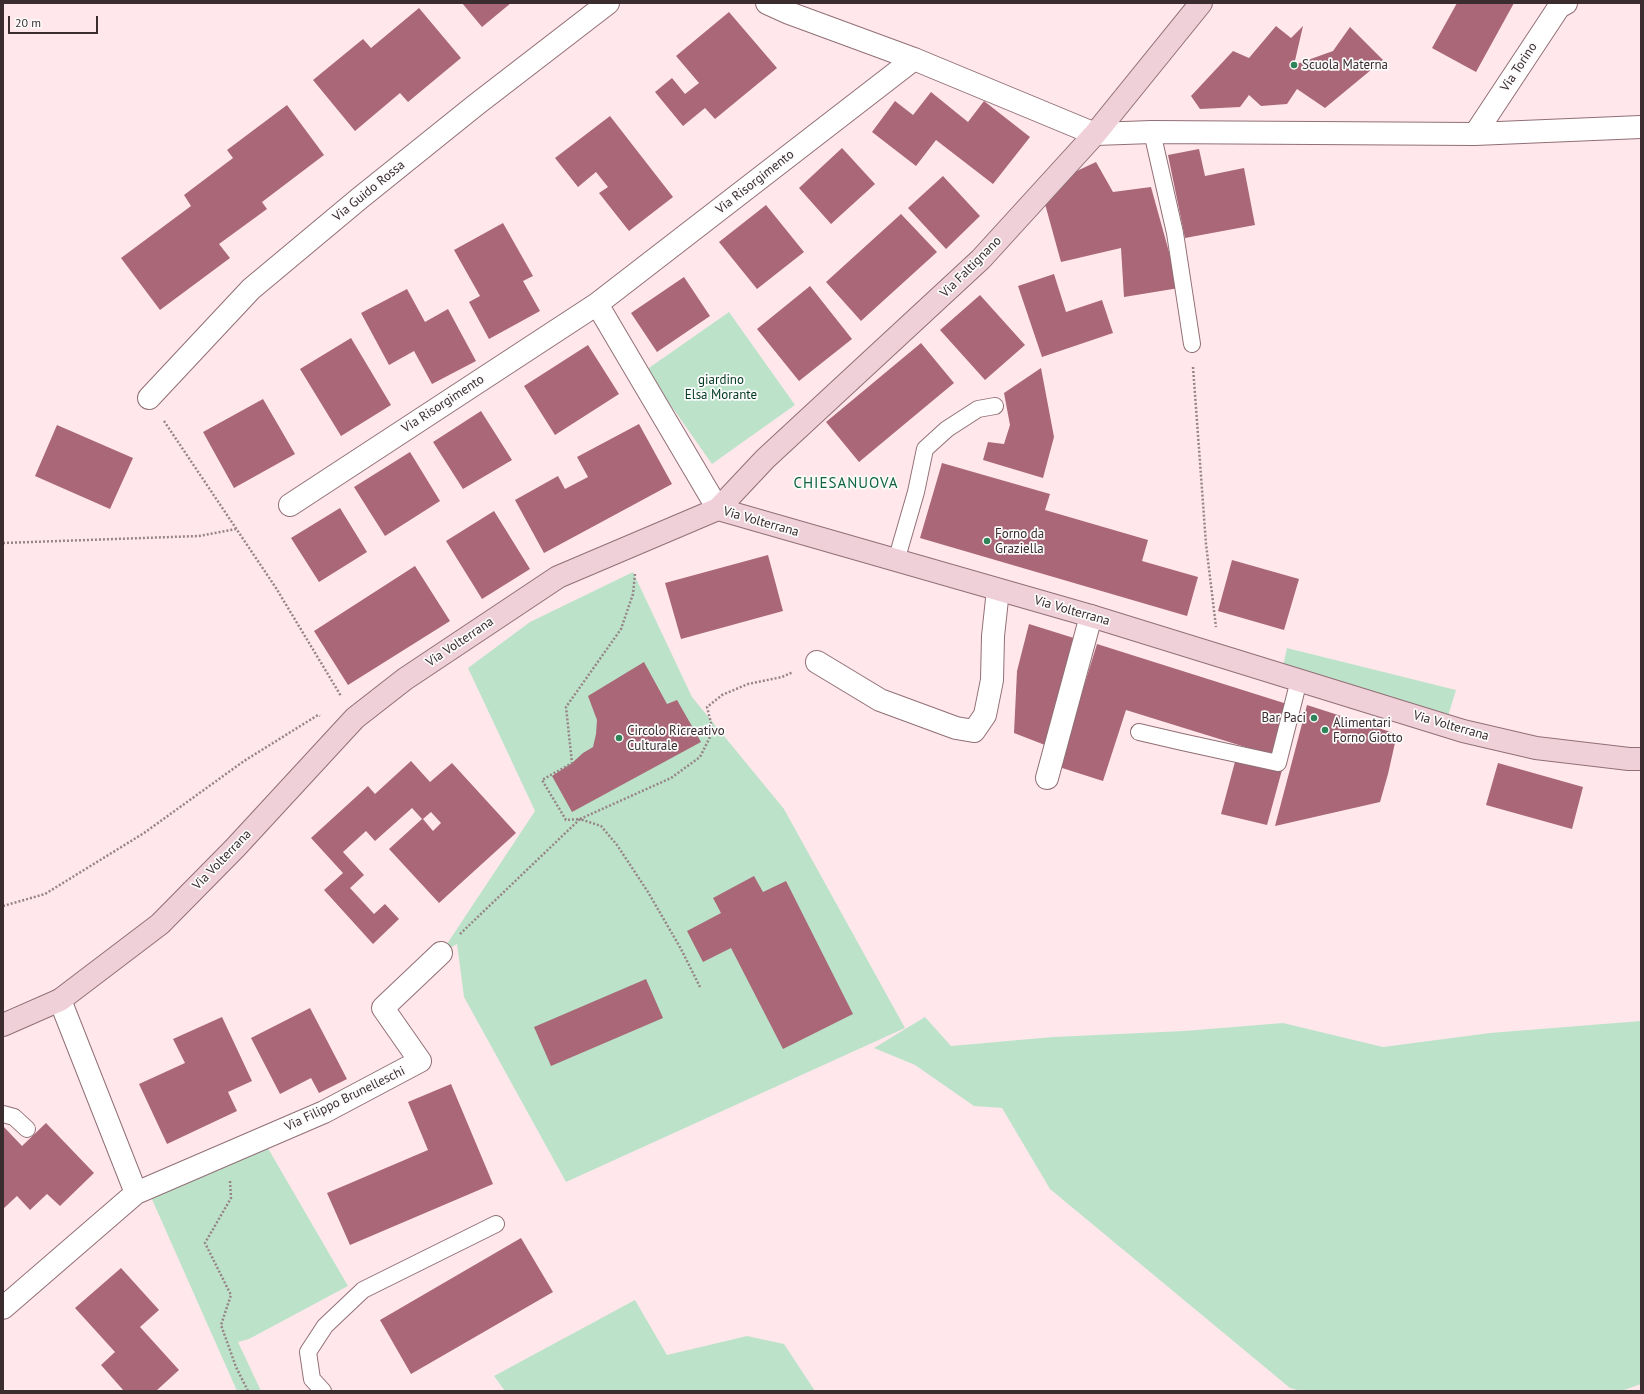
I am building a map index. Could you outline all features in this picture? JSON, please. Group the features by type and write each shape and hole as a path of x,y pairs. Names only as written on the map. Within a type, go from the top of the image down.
{"main road":[{"name":"Via Faltignano","path":"718,509 765,459 980,259 1095,134 1201,3"},
{"name":"Via Volterrana","path":"3,1025 60,1000 160,924 234,848 355,718 405,679 558,577 718,509 1091,616 1471,733 1536,748 1628,759 1641,759"}],"street":[{"name":"Via Guido Rossa","path":"149,398 251,289 453,124 608,3"},
{"path":"767,3 914,59 1095,134 1152,132 1475,134 1641,127"},
{"name":"Via Torino","path":"1475,134 1559,7 1566,3"},
{"name":"Via Risorgimento","path":"290,505 597,304 914,59"},
{"path":"597,304 718,509"},
{"path":"817,662 880,700 956,728 974,731 985,715 992,680 993,636 998,590"},
{"path":"1047,778 1091,616"},
{"name":"Via Filippo Brunelleschi","path":"3,1308 136,1193 324,1112 420,1061 383,1008 441,953"},
{"path":"60,1000 136,1193"}],"lane":[{"path":"1152,132 1174,233 1192,344"},
{"path":"896,560 916,492 925,449 947,429 978,409 995,406"},
{"path":"1139,732 1278,763 1300,680"},
{"path":"3,1114 14,1117 27,1128"},
{"path":"323,1391 312,1379 308,1352 325,1326 364,1290 496,1224"}],"path":[{"path":"1192,344 1206,544 1219,656"},
{"path":"149,398 276,588 355,718"},
{"path":"3,542 199,536 236,529"},
{"path":"639,543 633,594 621,629 566,707 572,763 542,780 566,820 580,820 601,826 617,845 648,892 681,949 700,987"},
{"path":"441,953 580,820 671,778 700,757 713,731 707,707 722,695 748,684 782,677 817,662"},
{"path":"3,906 45,894 144,833 244,761 318,715 355,718"},
{"path":"228,1154 231,1198 205,1243 231,1295 221,1325 236,1367 248,1391"}],"green space":[{"name":"giardino Elsa Morante","path":"729,312 795,405 712,464 646,370"},
{"path":"633,572 692,697 784,809 905,1028 566,1182 464,997 457,944 441,953 535,811 468,668 530,622"},
{"path":"1287,648 1456,690 1445,726 1281,675"},
{"path":"925,1017 951,1046 1053,1037 1184,1031 1283,1023 1383,1047 1490,1033 1641,1021 1641,1384 1621,1391 1301,1391 1290,1388 1050,1189 1002,1108 974,1106 915,1065 874,1048"},
{"path":"262,1138 348,1286 249,1339 238,1342 261,1391 237,1391 147,1188"},
{"path":"635,1300 667,1355 747,1336 784,1344 815,1391 505,1391 494,1376"}],"building":[{"path":"462,3 511,3 482,27"},
{"path":"1457,3 1514,3 1476,72 1432,48"},
{"path":"419,8 461,58 408,102 400,93 355,131 313,80 363,39 371,48"},
{"path":"729,12 777,68 715,119 705,108 683,126 655,92 672,78 685,94 699,83 676,56"},
{"path":"1276,26 1291,38 1303,26 1294,65 1333,51 1350,27 1383,60 1325,108 1297,89 1287,104 1261,106 1249,95 1240,107 1200,109 1191,96 1233,51 1249,58"},
{"path":"931,92 968,122 984,101 1030,137 993,184 936,140 916,166 872,132 895,101 913,115"},
{"path":"287,105 324,155 262,202 267,209 219,244 230,258 160,310 121,258 191,206 184,195 233,158 227,150"},
{"path":"610,116 673,197 629,231 599,193 608,187 596,172 578,187 555,158"},
{"path":"842,148 875,184 831,224 799,188"},
{"path":"1199,149 1205,176 1244,168 1255,225 1185,238 1168,155"},
{"path":"1096,162 1113,192 1151,187 1179,288 1124,297 1121,248 1061,262 1045,204 1064,177"},
{"path":"943,176 980,216 946,249 908,208"},
{"path":"766,205 804,252 757,289 719,242"},
{"path":"901,214 937,252 861,321 826,282"},
{"path":"503,223 533,276 523,281 540,311 489,339 469,302 480,296 454,250"},
{"path":"1054,274 1066,312 1102,300 1113,333 1042,357 1018,286"},
{"path":"684,277 710,316 657,352 631,313"},
{"path":"810,286 852,339 799,381 757,329"},
{"path":"407,289 425,322 448,309 476,361 432,384 414,351 389,365 361,313"},
{"path":"980,295 1025,345 985,380 940,330"},
{"path":"351,338 391,405 341,436 300,369"},
{"path":"921,343 954,383 859,462 826,422"},
{"path":"588,345 619,394 555,435 524,386"},
{"path":"1041,368 1054,437 1043,478 983,460 988,442 1004,444 1010,425 1004,393"},
{"path":"263,399 295,454 234,488 203,432"},
{"path":"481,411 512,460 463,489 433,442"},
{"path":"639,424 672,484 544,553 515,500 558,476 565,489 588,477 577,457"},
{"path":"57,425 133,458 110,509 35,476"},
{"path":"410,452 440,501 385,536 354,487"},
{"path":"942,463 1050,494 1045,510 1148,540 1142,561 1198,577 1187,616 920,538"},
{"path":"340,508 367,552 319,582 291,538"},
{"path":"494,511 530,569 482,599 446,541"},
{"path":"768,555 783,611 681,639 665,583"},
{"path":"1232,560 1299,579 1284,630 1218,611"},
{"path":"415,566 450,621 348,685 314,631"},
{"path":"1029,624 1077,639 1045,745 1014,733 1017,671"},
{"path":"1097,644 1287,704 1271,755 1126,710 1103,781 1059,767"},
{"path":"644,662 667,704 677,700 701,742 572,812 552,776 593,747 597,720 588,696"},
{"path":"1307,705 1397,734 1388,774 1380,802 1275,826"},
{"path":"1236,758 1282,770 1267,825 1221,814"},
{"path":"411,761 430,782 452,763 516,833 439,903 389,849 422,819 412,808 375,841 366,831 343,852 364,875 350,888 374,914 385,904 399,919 373,944 324,890 343,873 311,838 368,786 375,794","holes":["431,812 441,823 433,831 423,819"]},
{"path":"1498,763 1583,787 1572,829 1486,805"},
{"path":"754,876 763,892 786,881 853,1014 783,1049 731,948 703,962 687,931 721,913 713,898"},
{"path":"646,979 663,1018 551,1066 534,1027"},
{"path":"310,1008 347,1079 319,1093 311,1078 280,1094 251,1038"},
{"path":"222,1017 252,1081 228,1092 237,1111 167,1144 139,1084 185,1063 173,1039"},
{"path":"451,1084 493,1184 350,1245 327,1193 428,1150 408,1102"},
{"path":"46,1123 94,1173 60,1206 47,1194 30,1210 17,1196 3,1209 3,1126 22,1146"},
{"path":"521,1238 553,1292 411,1374 380,1320"},
{"path":"121,1268 159,1310 140,1327 179,1370 156,1391 124,1391 101,1365 115,1352 75,1308"}],"place":[{"name":"Scuola Materna","path":"1294,65"},
{"name":"Forno da Graziella","path":"987,541"},
{"name":"Bar Paci","path":"1314,718"},
{"name":"Alimentari Forno Giotto","path":"1325,730"},
{"name":"Circolo Ricreativo Culturale","path":"619,738"}],"district":[{"name":"CHIESANUOVA","path":"846,484"}]}
